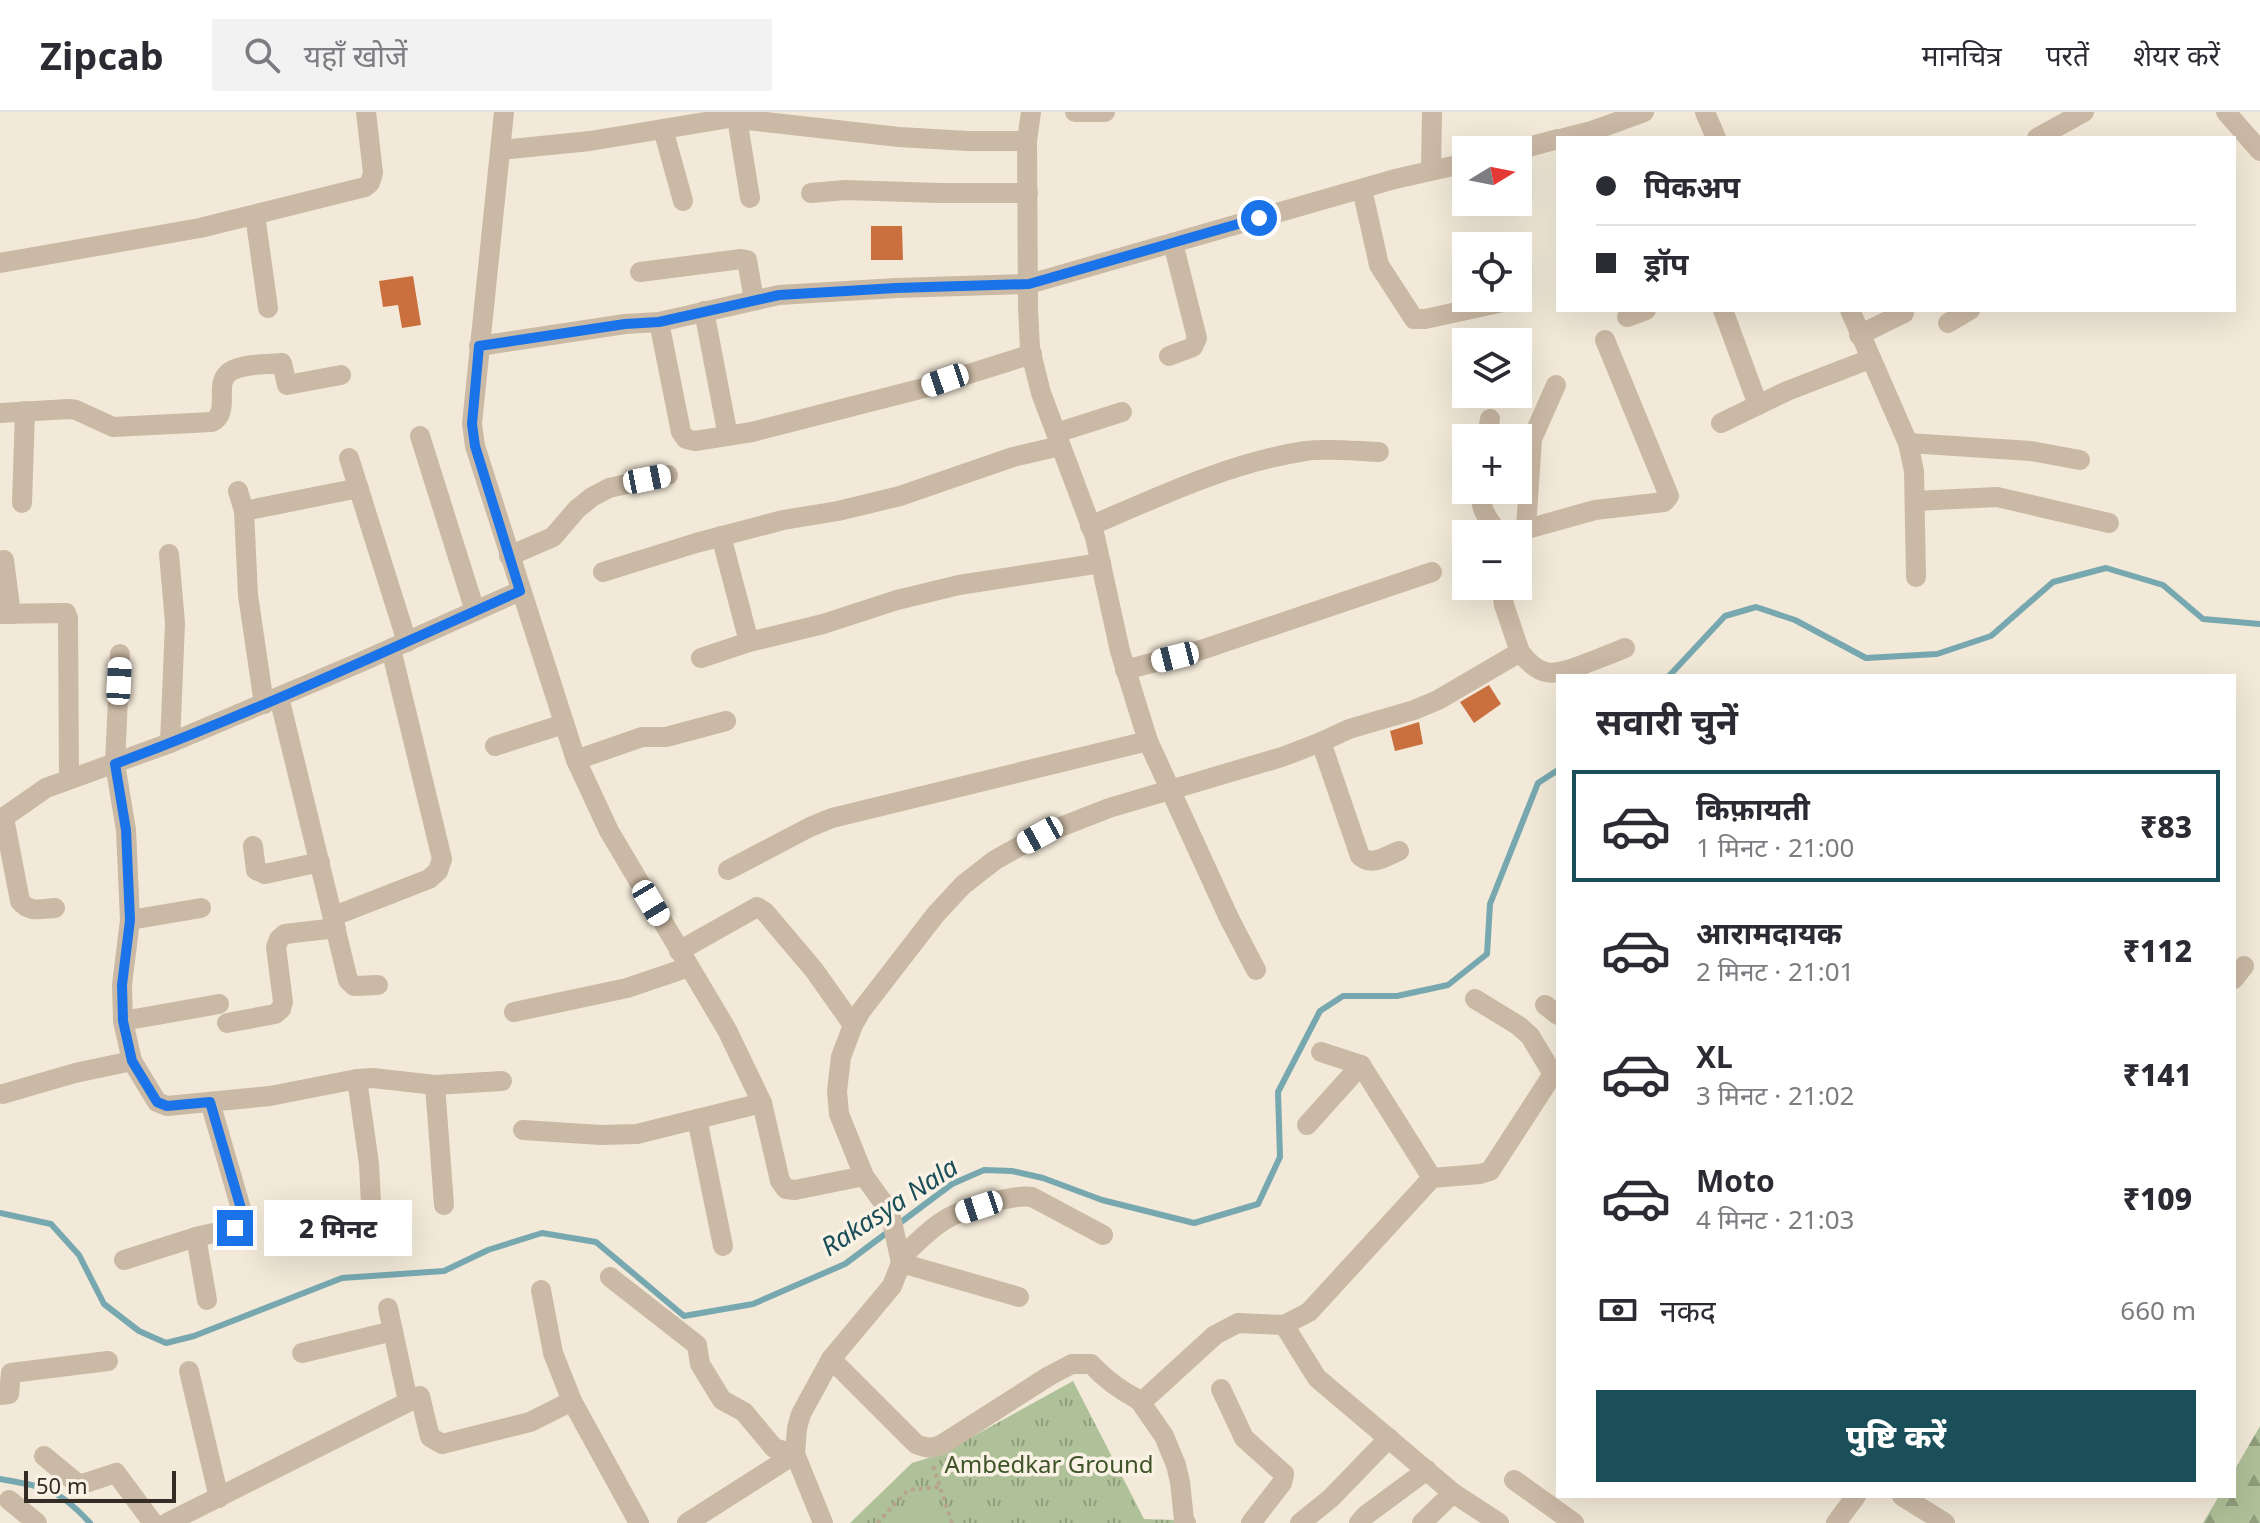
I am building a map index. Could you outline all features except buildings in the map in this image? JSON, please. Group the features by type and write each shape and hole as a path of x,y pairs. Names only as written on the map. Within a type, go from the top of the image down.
{"street":[{"path":"0,263 200,228 365,187 373,173 366,112"},
{"path":"504,112 472,424 475,446 509,556 576,760 609,831 727,1030 762,1103 780,1181 786,1189 795,1190 864,1176"},
{"path":"1031,112 1027,141 1029,284 1032,354 1041,393 1090,526 1125,670 1148,741 1256,970"},
{"path":"1075,112 1105,112"},
{"path":"1431,171 1432,112"},
{"path":"1566,136 1591,121 1644,112"},
{"path":"1705,112 1715,136"},
{"path":"2041,136 2084,112"},
{"path":"2226,112 2234,134 2260,151"},
{"path":"501,150 590,141 737,118 899,137 1027,141"},
{"path":"737,118 750,198"},
{"path":"663,129 683,201"},
{"path":"1532,146 1556,140"},
{"path":"479,346 625,324 659,322 779,295 1029,284 1395,179 1452,166"},
{"path":"1362,189 1379,265 1414,319 1456,312"},
{"path":"811,193 845,190 1028,193"},
{"path":"255,215 268,308"},
{"path":"1169,356 1193,347 1197,338 1173,243"},
{"path":"640,272 747,260 754,300"},
{"path":"704,311 728,436"},
{"path":"1724,312 1758,405"},
{"path":"1851,312 1908,443 1914,471 1916,577"},
{"path":"1948,323 1967,312"},
{"path":"1859,335 1904,313"},
{"path":"659,322 681,432 686,439 695,441 752,432 924,388 1032,354"},
{"path":"1532,527 1595,510 1664,502 1669,496 1605,340"},
{"path":"1721,423 1787,391 1870,359"},
{"path":"0,413 76,410 113,427 212,422 219,419 222,412 223,381 226,374 234,369 282,363 287,385 341,375"},
{"path":"1520,520 1532,439 1556,385"},
{"path":"22,503 25,411"},
{"path":"603,572 783,520 900,496 1058,440 1122,412"},
{"path":"420,436 475,611"},
{"path":"1908,443 2031,451 2080,460"},
{"path":"1090,526 1196,480 1259,462 1307,451 1379,452"},
{"path":"123,1021 275,1014 283,1002 276,947 279,939 285,934 335,922 429,879 438,871 442,859 399,646 349,458"},
{"path":"509,556 553,537 577,509 609,488 668,475"},
{"path":"359,488 241,501 248,595 271,700 320,862 348,980 354,986 378,985"},
{"path":"1915,501 1997,497 2109,523"},
{"path":"721,536 749,642"},
{"path":"169,554 175,623 170,743"},
{"path":"4,560 6,614 66,613 68,618 69,779"},
{"path":"701,658 897,600 959,585 1101,563"},
{"path":"1125,670 1201,650 1432,572"},
{"path":"55,908 32,910 20,901 2,819 46,788 170,743 520,591"},
{"path":"1503,600 1520,652 1529,664 1540,671 1560,673 1625,648"},
{"path":"823,1523 795,1454 801,1414 831,1359 892,1286 900,1258 890,1212 864,1176 839,1114 837,1091 841,1057 861,1011 936,914 963,885 995,860 1064,824 1233,773 1349,729 1438,700 1520,652"},
{"path":"120,654 115,764 126,830 130,920 122,985 123,1021 132,1061 157,1102 167,1106 270,1096 373,1078 435,1085 502,1081"},
{"path":"576,760 642,737 666,737 726,721"},
{"path":"495,746 564,724"},
{"path":"728,870 832,818 1148,741"},
{"path":"1321,742 1360,856 1371,862 1399,851"},
{"path":"253,846 256,870 265,874 320,862"},
{"path":"514,1012 627,988 684,959 757,907 765,912 814,970 853,1025"},
{"path":"130,920 201,908"},
{"path":"1139,1400 1152,1394 1226,1328 1238,1323 1284,1325 1309,1312 1432,1178 1490,1171 1555,1072 1530,1036 1475,999"},
{"path":"1321,1052 1361,1065 1432,1178"},
{"path":"3,1094 75,1073 132,1061"},
{"path":"1307,1125 1361,1065"},
{"path":"357,1079 369,1164 373,1243"},
{"path":"435,1085 444,1205"},
{"path":"124,1260 235,1228 241,1222 242,1212 210,1102"},
{"path":"523,1130 637,1134 762,1103"},
{"path":"697,1119 723,1246"},
{"path":"900,1258 945,1219 1021,1195 1032,1197 1103,1235"},
{"path":"196,1237 207,1300"},
{"path":"900,1258 1019,1297"},
{"path":"610,1277 697,1345 700,1364 722,1400 744,1412 774,1448 795,1454"},
{"path":"541,1290 553,1353 572,1401 639,1523"},
{"path":"388,1308 408,1401"},
{"path":"1284,1325 1317,1378 1453,1493 1499,1523"},
{"path":"302,1353 393,1331"},
{"path":"831,1359 916,1444 928,1448 941,1445 1072,1364 1091,1364 1109,1382 1139,1400 1164,1436 1180,1482 1186,1523"},
{"path":"0,1395 9,1394 11,1373 108,1361"},
{"path":"189,1371 219,1498"},
{"path":"1221,1389 1244,1438 1284,1474 1282,1483 1251,1523"},
{"path":"167,1523 420,1396 430,1437 442,1444 530,1422 572,1401"},
{"path":"1300,1523 1331,1498 1389,1438"},
{"path":"687,1523 795,1454"},
{"path":"44,1456 79,1485 116,1473 153,1523"},
{"path":"1359,1523 1427,1470"},
{"path":"1514,1480 1574,1523"},
{"path":"1422,1523 1453,1493"},
{"path":"1836,1523 1855,1498"},
{"path":"1905,1498 1945,1523"},
{"path":"9,1500 37,1523"}],"path":[{"path":"928,1448 952,1523"},
{"path":"877,1523 908,1490 939,1487"}],"green space":[{"name":"Ambedkar Ground","path":"1073,1381 1144,1519 1176,1520 1178,1523 850,1523 912,1463 941,1454"},
{"path":"2260,1426 2260,1523 2203,1523 2218,1498 2236,1498 2236,1468"},
{"path":"911,1502 932,1523 891,1523"}],"waterway":[{"name":"Rakasya Nala","path":"1671,674 1725,616 1756,607 1795,620 1866,658 1937,654 1991,636 2053,582 2106,568 2163,585 2203,619 2260,624"},
{"name":"Rakasya Nala","path":"0,1213 51,1224 79,1255 104,1304 139,1331 166,1343 194,1336 342,1278 444,1271 488,1250 542,1233 596,1242 684,1316 753,1304 845,1264 952,1184 984,1170 1012,1171 1043,1178 1102,1200 1194,1223 1258,1204 1280,1157 1278,1092 1320,1011 1343,996 1397,996 1448,985 1487,954 1490,904 1538,783 1556,771"},
{"path":"0,1479 50,1491 69,1502 90,1523"}],"route":[{"path":"235,1228 241,1222 242,1212 210,1102 167,1106 157,1102 132,1061 123,1021 122,985 130,920 126,830 115,764 361,662 520,591 475,446 472,424 479,346 625,324 659,322 779,295 1029,284 1259,218"}]}
